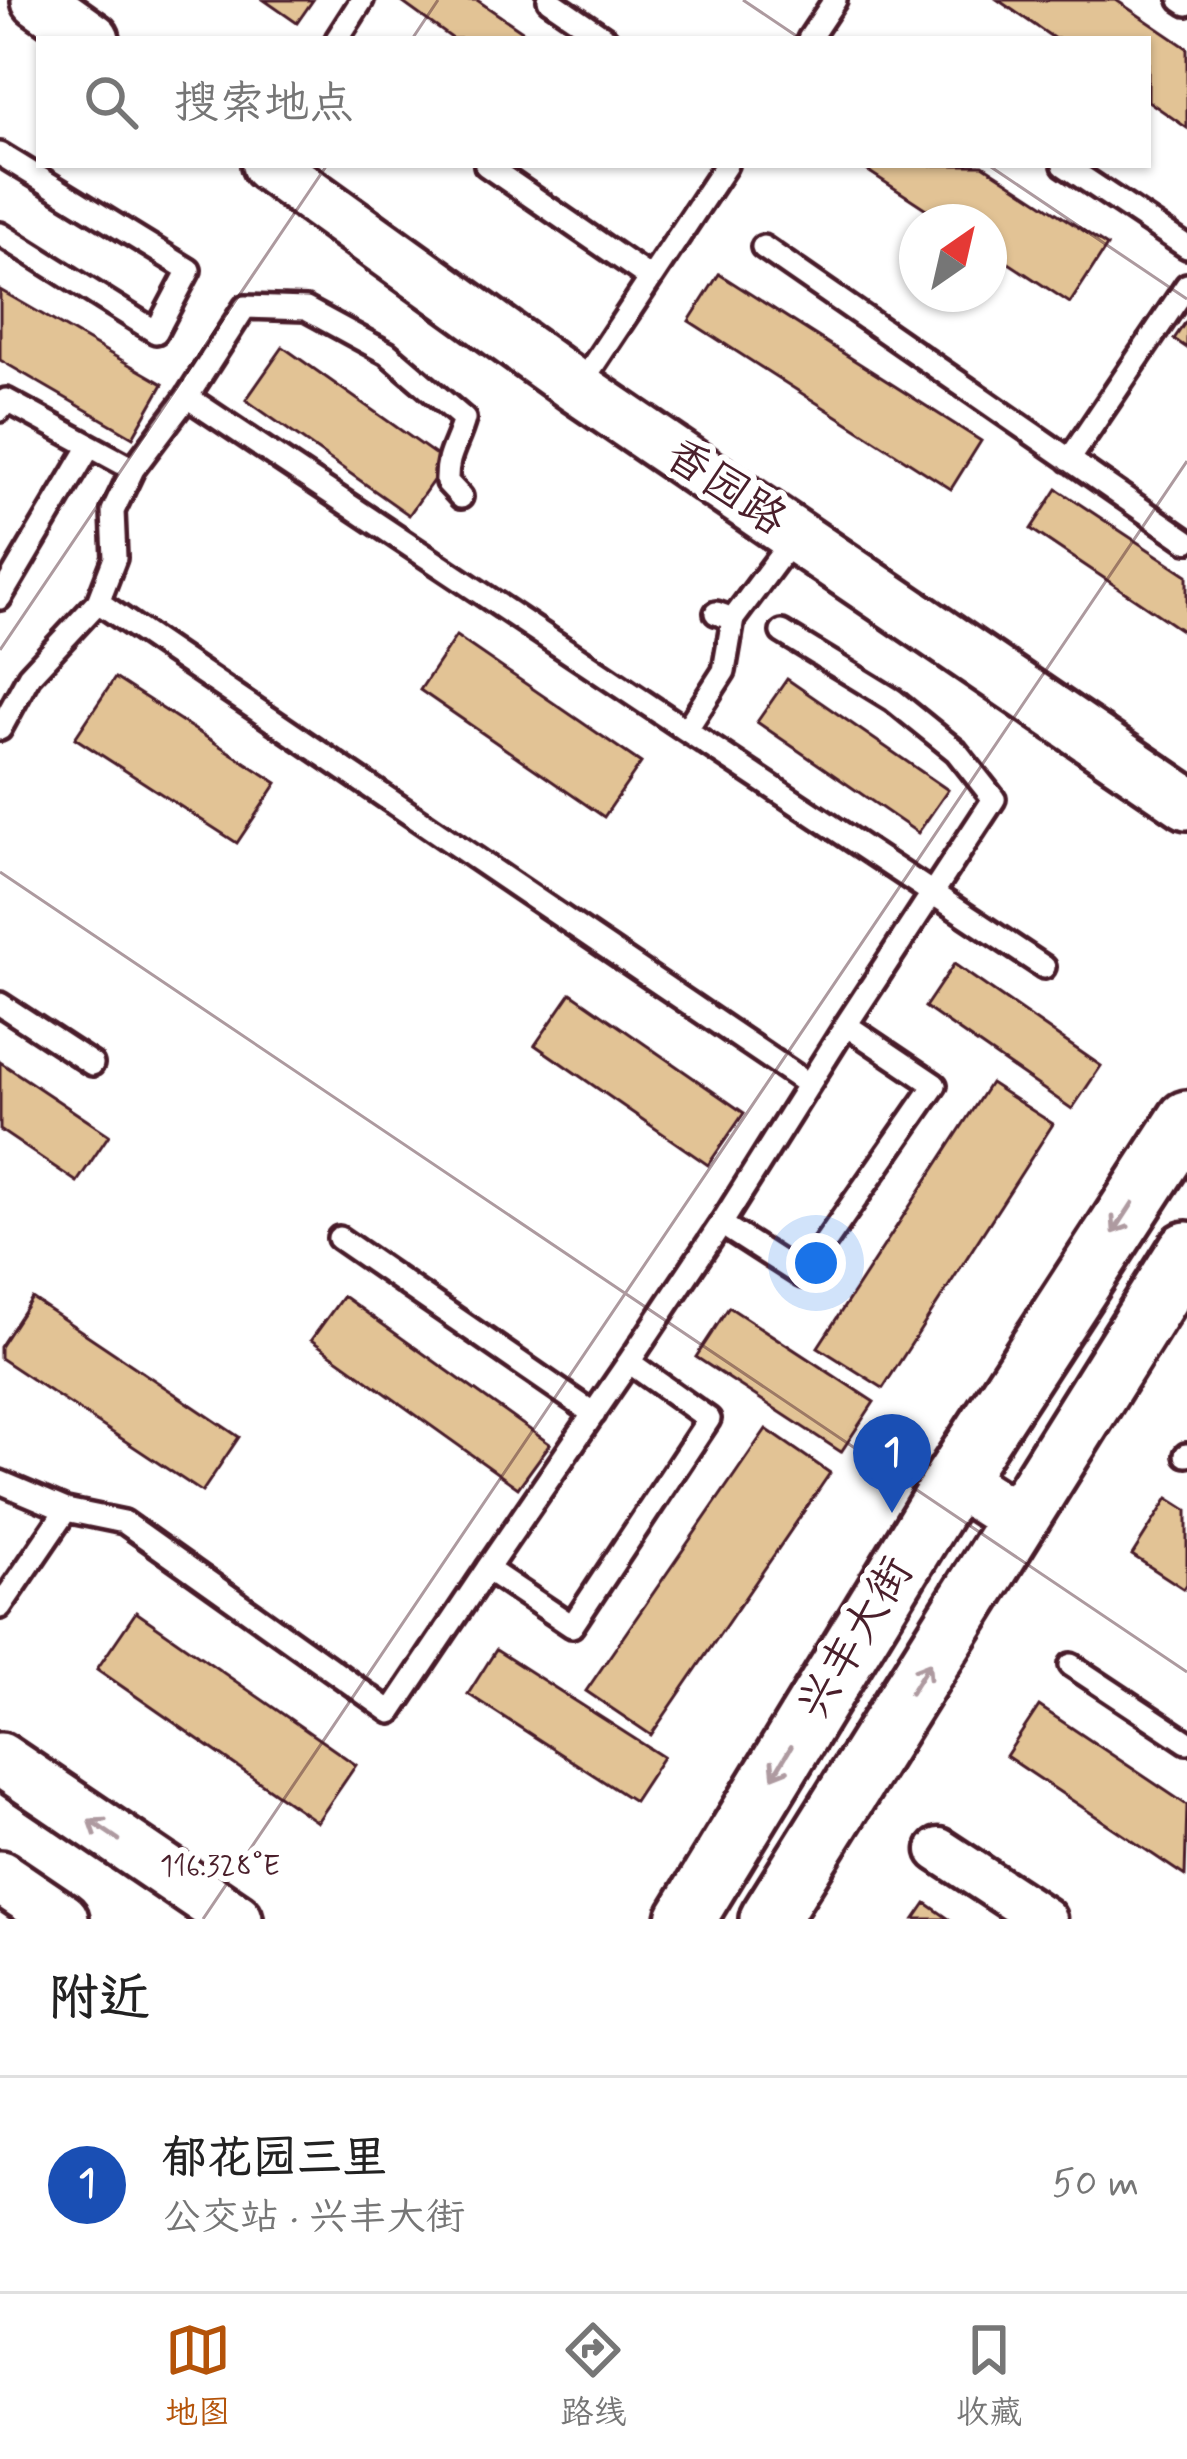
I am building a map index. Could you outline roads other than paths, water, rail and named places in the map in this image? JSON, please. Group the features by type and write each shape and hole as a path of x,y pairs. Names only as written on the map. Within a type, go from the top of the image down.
{"main road":[{"name":"兴丰大街","path":"686,1919 954,1479 1187,1120"},
{"name":"兴丰大街","path":"769,1919 1187,1251"}],"street":[{"path":"38,0 89,36"},
{"name":"香园路","path":"272,168 578,388 1187,802"},
{"path":"954,1479 1019,1521"},
{"path":"0,1759 236,1919"},
{"path":"939,1850 1044,1919"},
{"path":"0,1877 62,1919"}],"lane":[{"path":"339,36 362,0"},
{"path":"549,0 602,36"},
{"path":"811,36 835,0"},
{"path":"0,154 189,269 156,332 0,234"},
{"path":"490,168 650,278"},
{"path":"578,388 724,168"},
{"path":"1068,168 1187,247"},
{"path":"763,247 1187,541"},
{"path":"1069,460 1187,285"},
{"path":"0,729 29,676 98,602 115,558 113,511 133,469 245,307 306,309 387,353 464,418 446,462 447,482 461,497"},
{"path":"187,397 1044,968"},
{"path":"0,410 6,400 133,469"},
{"path":"0,598 90,446"},
{"path":"686,730 724,671 725,616 795,536"},
{"path":"98,602 808,1084"},
{"path":"4,1491 124,1522 391,1712 721,1223 994,799 956,751 893,700 782,632"},
{"path":"0,1004 92,1064"},
{"path":"721,1223 802,1276 935,1085 846,1025 850,1018"},
{"path":"339,1238 594,1414"},
{"path":"487,1569 572,1626 709,1419 629,1362"},
{"path":"0,1607 66,1510"},
{"path":"1071,1665 1187,1742"}],"place":[{"name":"郁花园三里","path":"892,1513"}]}
